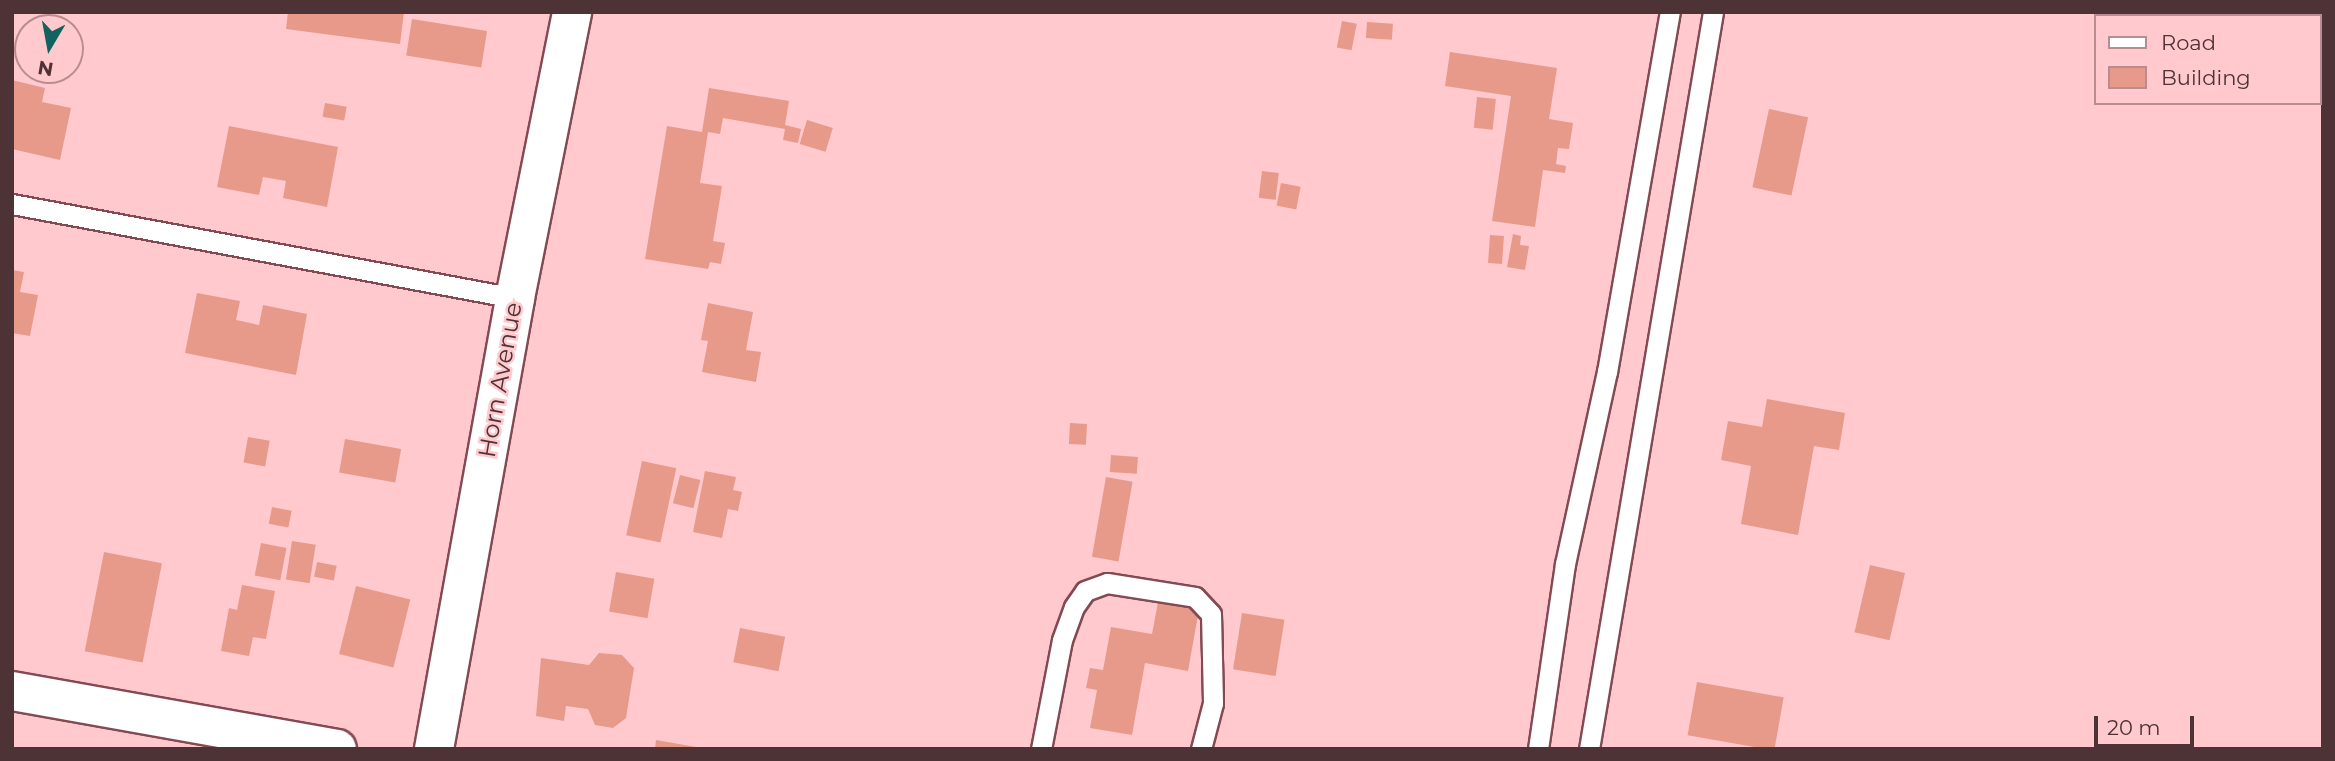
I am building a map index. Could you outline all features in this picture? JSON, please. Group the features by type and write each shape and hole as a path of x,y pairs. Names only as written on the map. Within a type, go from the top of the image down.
{"street":[{"name":"Horn Avenue","path":"434,749 515,298 572,12"},
{"path":"12,691 337,749"}],"lane":[{"path":"1538,749 1564,564 1607,372 1670,12"},
{"path":"1590,749 1713,12"},
{"path":"12,204 515,298"},
{"path":"1041,749 1062,640 1074,607 1085,591 1107,583 1195,597 1211,614 1213,703 1201,749"}],"building":[{"path":"288,12 404,12 400,44 286,29"},
{"path":"412,19 487,31 481,67 406,56"},
{"path":"1342,21 1357,24 1352,50 1337,48"},
{"path":"1367,22 1393,24 1392,40 1366,38"},
{"path":"1450,52 1557,68 1549,119 1573,123 1569,149 1558,148 1556,164 1566,166 1565,173 1543,170 1535,227 1492,221 1511,96 1445,86"},
{"path":"12,80 14,84 45,88 42,102 71,108 60,160 12,149"},
{"path":"709,88 789,101 785,125 801,129 798,143 783,140 785,129 723,118 720,134 708,132 700,183 722,186 713,241 725,243 721,264 710,262 708,269 645,259 667,126 702,132"},
{"path":"1477,97 1496,99 1493,130 1474,128"},
{"path":"325,103 347,107 344,121 323,117"},
{"path":"1769,109 1808,117 1791,196 1752,187"},
{"path":"807,120 833,128 826,152 800,144"},
{"path":"229,126 338,147 327,207 283,198 286,181 263,177 259,195 217,187"},
{"path":"1262,171 1279,173 1276,200 1259,198"},
{"path":"1281,183 1301,187 1296,209 1277,206"},
{"path":"1513,234 1521,236 1520,245 1529,246 1525,270 1507,267"},
{"path":"1490,235 1504,236 1502,264 1488,263"},
{"path":"12,270 24,272 20,292 38,295 30,336 12,333"},
{"path":"197,293 240,301 236,320 259,325 263,305 307,314 296,375 185,353"},
{"path":"708,303 753,312 746,350 761,352 756,382 702,372 708,341 701,340"},
{"path":"1767,399 1845,413 1839,450 1814,446 1798,535 1741,524 1751,466 1721,460 1728,421 1762,427"},
{"path":"1070,423 1087,424 1086,445 1069,444"},
{"path":"248,437 270,441 265,466 243,463"},
{"path":"345,439 401,449 395,482 339,472"},
{"path":"1111,455 1138,457 1137,474 1110,472"},
{"path":"642,461 676,468 660,543 626,535"},
{"path":"705,471 736,477 733,490 742,492 738,511 728,509 722,538 693,532"},
{"path":"680,475 700,480 693,508 673,503"},
{"path":"1106,477 1133,482 1119,561 1092,557"},
{"path":"272,507 292,511 288,528 269,524"},
{"path":"292,541 316,545 310,583 286,580"},
{"path":"261,543 287,548 280,580 255,575"},
{"path":"104,552 162,563 143,662 85,651"},
{"path":"317,562 337,566 334,581 314,577"},
{"path":"1870,565 1905,573 1890,640 1854,632"},
{"path":"616,572 654,579 647,618 609,611"},
{"path":"242,585 275,591 266,639 253,637 249,656 221,651 229,608 237,610"},
{"path":"356,586 410,600 393,667 339,654"},
{"path":"1159,597 1200,604 1188,671 1145,663 1132,735 1090,728 1097,690 1086,688 1090,668 1103,670 1111,627 1152,634"},
{"path":"1242,613 1284,620 1276,676 1233,669"},
{"path":"740,628 785,637 778,671 733,662"},
{"path":"599,653 622,655 634,668 626,718 613,728 595,725 588,709 566,706 564,721 536,716 541,658 589,665"},
{"path":"1697,682 1784,697 1775,749 1688,735"},
{"path":"656,740 696,747 696,749 655,749"}]}
